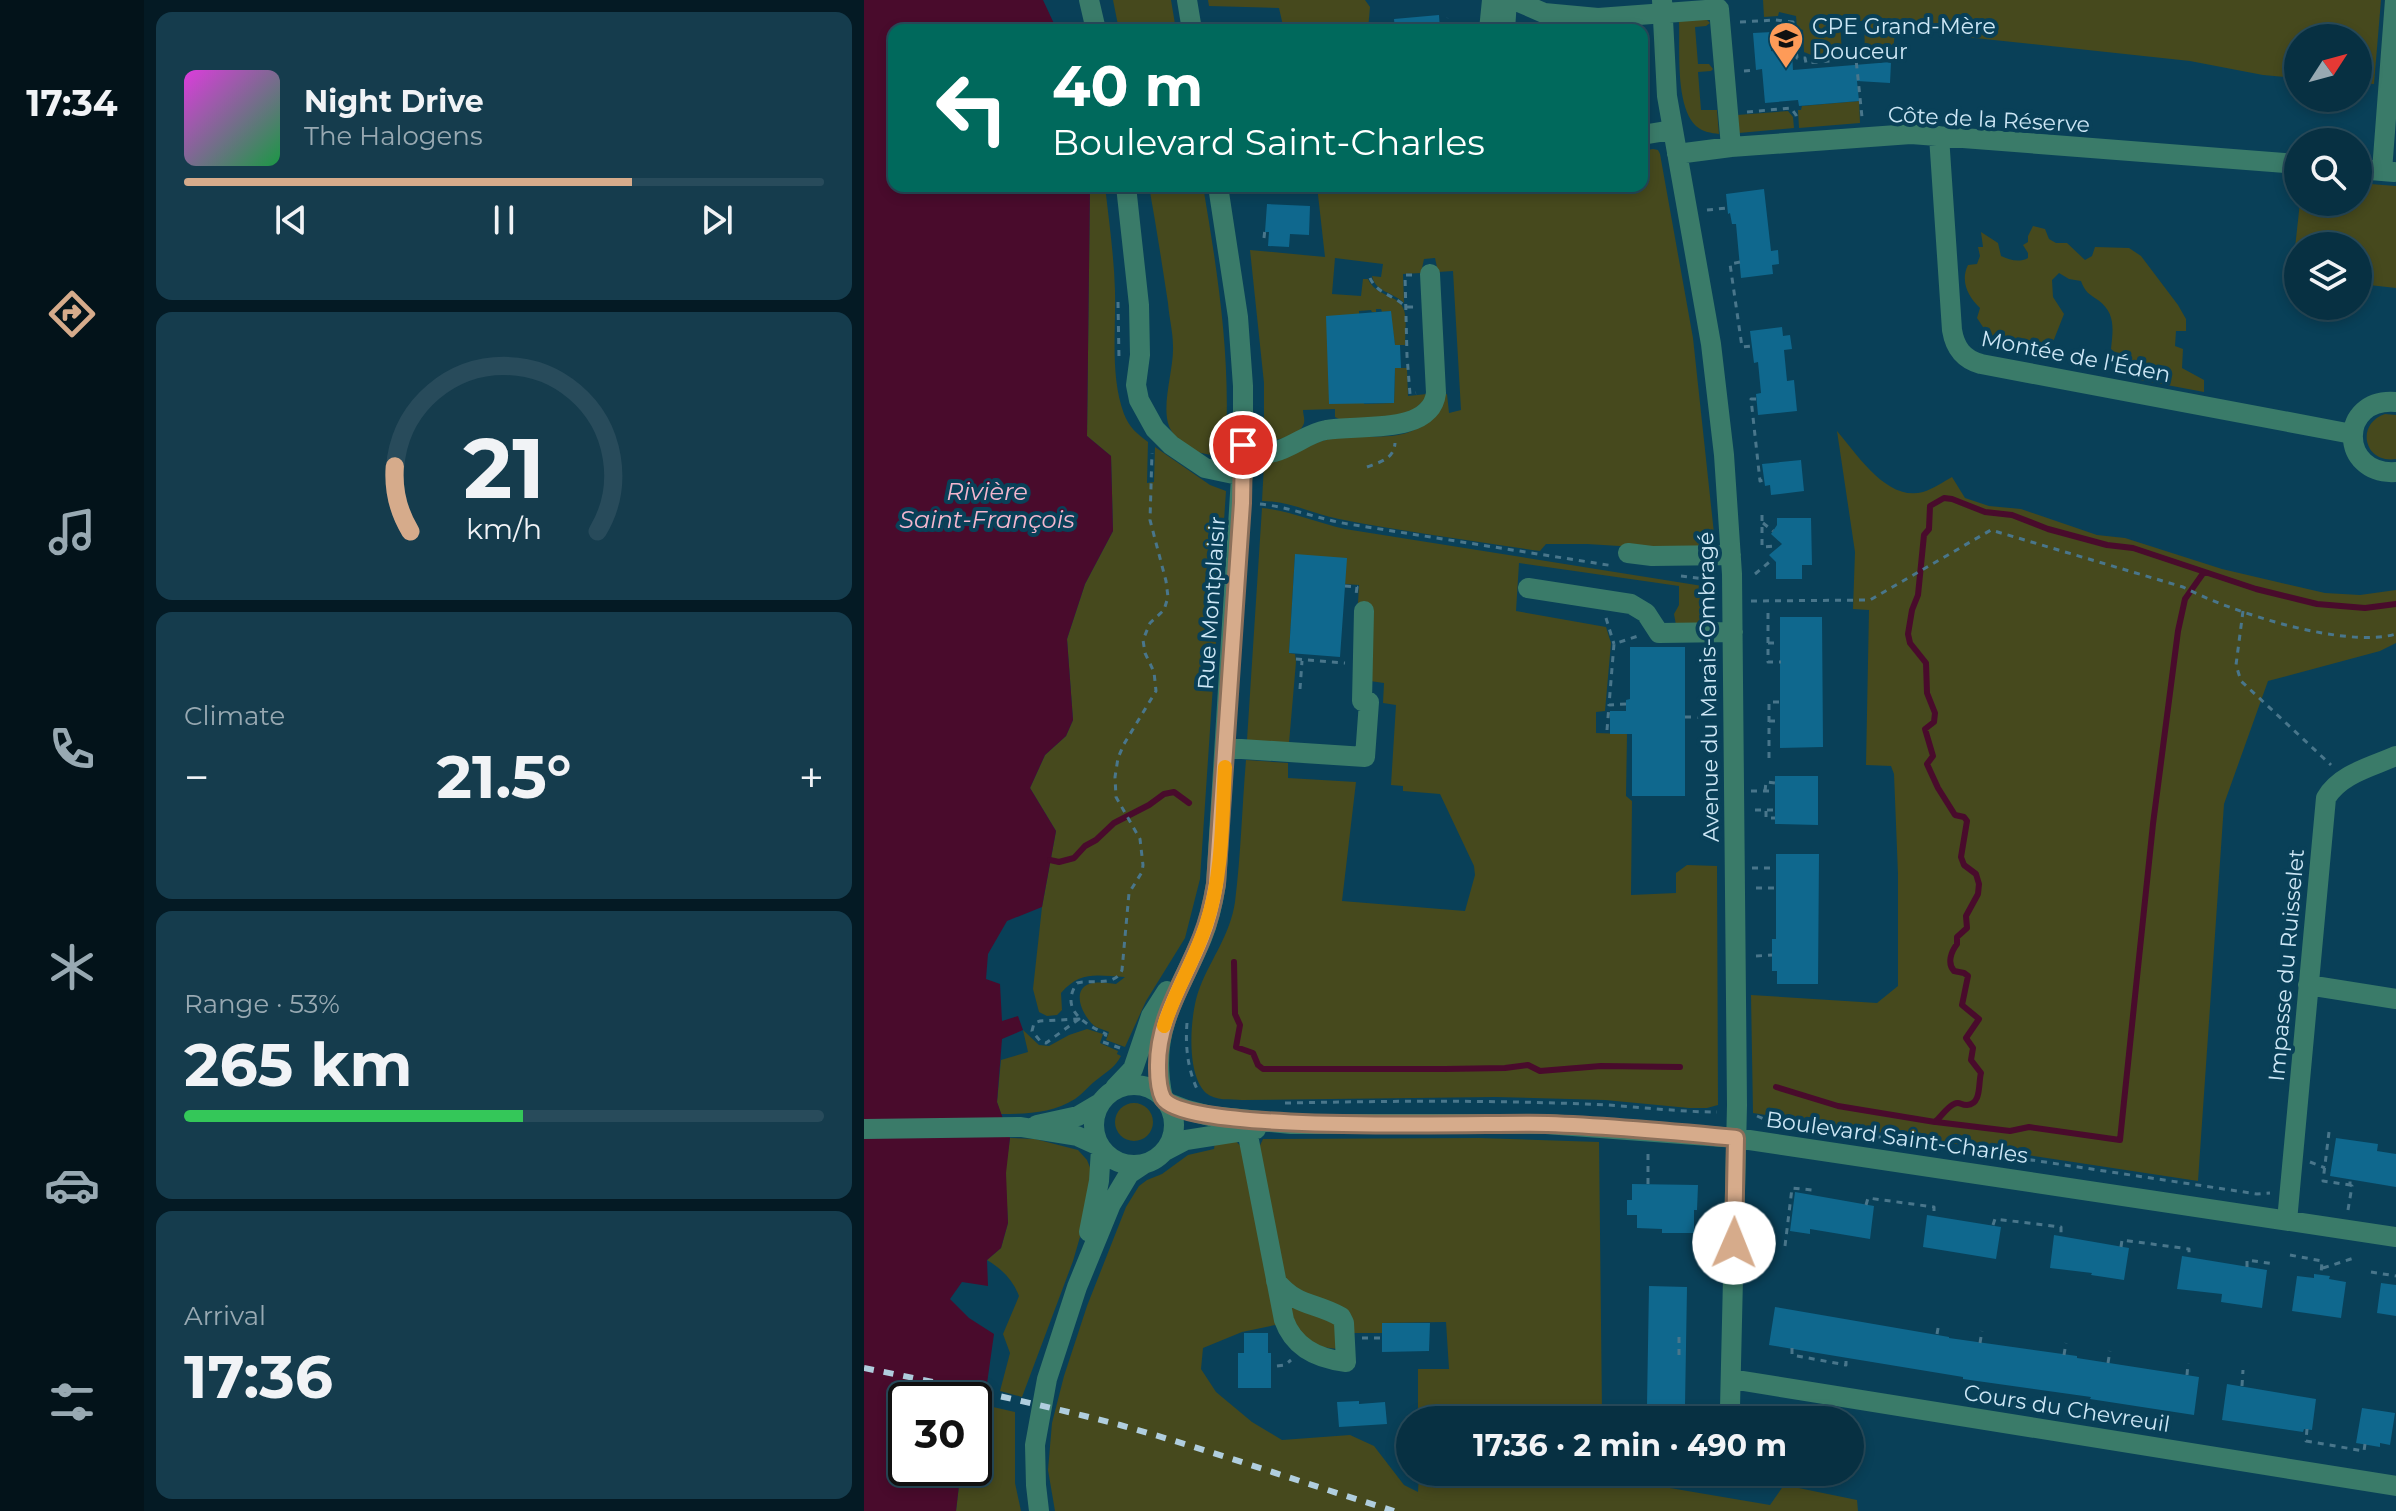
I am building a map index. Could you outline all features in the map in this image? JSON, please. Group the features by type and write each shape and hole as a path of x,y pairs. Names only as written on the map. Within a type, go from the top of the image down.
{"street":[{"path":"1089,0 1095,24"},
{"path":"1187,0 1191,24"},
{"path":"1490,24 1492,0"},
{"path":"1505,24 1507,0"},
{"path":"1514,0 1543,21 1608,24 1662,6 1719,9 1731,147"},
{"path":"2389,172 2395,0"},
{"name":"Avenue du Marais-Ombragé","path":"1662,6 1667,96 1711,344 1724,455 1731,555 1736,1138 1730,1406"},
{"path":"1648,134 1672,130"},
{"name":"Côte de la Réserve","path":"1677,154 1911,134 2284,163"},
{"name":"Montée de l'Éden","path":"1939,136 1953,339 1964,357 1981,364 2352,434"},
{"path":"1127,192 1139,305 1140,355 1136,385 1139,400 1155,429 1171,445 1205,468 1243,476"},
{"name":"Rue Montplaisir","path":"1164,1100 1158,1075 1159,1041 1172,1002 1202,937 1213,901 1220,847 1243,476 1243,386 1238,317 1219,192"},
{"path":"1243,451 1275,452 1315,433 1327,420 1404,424 1420,416 1433,404 1436,393 1430,274"},
{"path":"2396,402 2372,404 2362,411 2352,434 2353,445 2365,464 2375,470 2396,472"},
{"path":"1623,560 1652,556 1731,555"},
{"path":"1528,588 1631,604 1646,613 1659,633 1733,632"},
{"path":"1226,748 1365,757 1369,702 1362,701 1360,605"},
{"name":"Impasse du Ruisselet","path":"2287,1221 2326,798 2331,789 2346,777 2396,756"},
{"name":"Rue Montplaisir","path":"1104,1098 1133,1069 1151,1016 1186,970"},
{"path":"2308,985 2396,999"},
{"path":"1021,1127 1078,1116 1119,1087 1132,1085 1152,1089 1164,1100 1172,1113 1174,1126 1165,1151 1129,1174 1118,1190 1077,1287 1040,1410 1035,1465 1039,1511"},
{"path":"1077,1287 1097,1200 1100,1147 1093,1126 1095,1114 1104,1098"},
{"name":"Boulevard Saint-Charles","path":"1164,1100 1195,1113 1246,1125"},
{"name":"Boulevard Saint-Charles","path":"1165,1151 1186,1140 1246,1125 1546,1124 1649,1130 1736,1138 2396,1237"},
{"path":"1246,1125 1276,1281"},
{"path":"864,1129 1021,1127 1077,1136 1100,1147 1121,1164 1144,1164"},
{"name":"Cours du Chevreuil","path":"1731,1379 2396,1486"}],"path":[{"path":"1448,18 1448,24"},
{"path":"1745,22 1793,22 1797,58 1805,58 1806,63 1842,57 1856,59 1863,137"},
{"path":"1749,70 1756,70"},
{"path":"1794,111 1799,106"},
{"path":"1737,113 1791,108 1796,115 1799,142"},
{"path":"1264,238 1265,229"},
{"path":"1740,262 1730,264 1732,281 1742,347 1752,346"},
{"path":"1405,275 1410,394"},
{"path":"1370,278 1377,290 1396,298 1406,307"},
{"path":"1400,356 1407,356"},
{"path":"1756,399 1751,399 1760,481 1764,480"},
{"path":"1079,1019 1072,1006 1073,989 1077,983 1111,981 1119,977 1122,970 1129,893 1143,865 1140,839 1114,791 1118,758 1156,691 1154,672 1143,640 1150,623 1164,610 1168,597 1150,520 1151,440"},
{"path":"1367,467 1390,456 1394,452 1395,440"},
{"path":"1256,503 1289,508 1323,520 1348,524 1623,560"},
{"path":"1762,515 1762,547 1775,546"},
{"path":"1762,522 1773,531"},
{"path":"1749,601 1870,600 1991,530 2183,587 2282,625 2368,638 2396,634"},
{"path":"1755,574 1773,559"},
{"path":"1676,576 1716,581"},
{"path":"1345,586 1357,587 1360,605"},
{"path":"2243,611 2237,674 2247,689 2334,768"},
{"path":"1768,613 1768,662 1781,662"},
{"path":"1607,730 1614,644 1609,628"},
{"path":"1614,644 1632,638"},
{"path":"1768,643 1780,643"},
{"path":"1296,659 1351,664"},
{"path":"1300,689 1302,660"},
{"path":"1769,758 1769,702 1780,702"},
{"path":"1609,705 1626,704"},
{"path":"1685,717 1733,716"},
{"path":"1769,721 1780,721"},
{"path":"1765,791 1766,782 1775,783"},
{"path":"1766,810 1766,818 1775,818"},
{"path":"1079,1019 1046,1043 1041,1042 1032,1031 1034,1023 1040,1021 1079,1019 1106,1034 1103,1042 1116,1047"},
{"path":"1188,1057 1193,1081 1201,1097"},
{"name":"Boulevard Saint-Charles","path":"1754,1116 2257,1194 2272,1193"},
{"path":"1648,1184 1649,1130"},
{"path":"2329,1132 2323,1181 2350,1185"},
{"path":"2345,1229 2352,1186 2350,1179"},
{"path":"1785,1246 1792,1188 1812,1190 1812,1194"},
{"path":"1866,1205 1868,1198 1934,1207 1934,1215"},
{"path":"1993,1225 1995,1219 2061,1227 2061,1236"},
{"path":"2121,1247 2122,1240 2189,1249 2189,1257"},
{"path":"2290,1255 2322,1261 2321,1275"},
{"path":"2322,1268 2354,1258"},
{"path":"2247,1267 2247,1260 2275,1264"},
{"path":"2371,1272 2396,1276"},
{"path":"1937,1334 1939,1323"},
{"path":"1980,1343 1982,1331"},
{"path":"1679,1337 1679,1355"},
{"path":"2064,1355 2066,1343"},
{"path":"1792,1348 1792,1355 1846,1365 1846,1358"},
{"path":"2108,1363 2110,1351"},
{"path":"2187,1375 2188,1363"},
{"path":"2242,1386 2243,1370"},
{"path":"2307,1429 2306,1441 2364,1451 2365,1444"}],"green space":[{"path":"1113,0 1171,0 1175,24 1118,24"},
{"path":"1208,0 1365,0 1370,7 1369,24 1283,24 1279,8 1209,6"},
{"path":"1763,0 2381,0 2374,84 2372,24 2284,24 2284,77 2190,61 1956,36 1896,21 1893,52 1865,53 1864,21 1840,21 1842,54 1816,57 1804,52 1803,30 1797,28 1796,16 1779,12 1778,16 1764,17"},
{"path":"1706,19 1710,23 1706,26 1695,27 1698,64 1709,64 1713,69 1698,72 1701,110 1717,110 1719,134 1696,126 1689,117 1682,91 1679,21"},
{"path":"1859,101 1860,123 1799,128 1798,110 1802,106"},
{"path":"1788,111 1793,117 1794,128 1739,133 1737,115"},
{"path":"1648,150 1658,150 1660,154 1693,338 1716,552 1587,544 1546,544 1540,551 1364,524 1282,503 1262,501 1264,464 1329,439 1406,433 1424,423 1447,394 1449,413 1461,410 1453,271 1438,272 1435,258 1424,259 1421,273 1403,274 1404,303 1374,281 1372,276 1381,277 1383,264 1335,258 1332,294 1361,296 1363,279 1368,279 1376,289 1397,301 1405,314 1405,345 1395,345 1390,311 1359,311 1364,404 1394,403 1395,368 1407,368 1408,396 1427,394 1427,398 1411,412 1395,416 1341,420 1335,417 1335,409 1303,410 1304,423 1299,431 1269,442 1264,439 1264,383 1250,250 1325,257 1318,192 1648,192"},
{"path":"2372,184 2396,186 2396,288 2372,285 2372,232 2297,232 2298,216 2372,216"},
{"path":"1090,192 1106,192 1114,278 1117,384 1126,419 1148,442 1147,483 1154,482 1155,447 1210,485 1226,491 1200,879 1185,938 1146,1001 1125,1047 1106,1040 1109,1032 1091,1023 1081,1005 1080,993 1089,984 1116,984 1125,977 1090,976 1076,981 1061,993 1062,1010 1057,1015 1047,1016 1039,1012 1033,989 1042,907 1056,831 1030,788 1045,755 1066,736 1073,720 1067,639 1085,584 1113,531 1111,456 1087,436"},
{"path":"1150,192 1204,192 1225,352 1225,453 1209,455 1193,450 1178,440 1169,426 1166,408 1173,341"},
{"path":"2033,226 2045,229 2049,239 2056,243 2067,243 2085,260 2092,256 2095,247 2129,248 2141,256 2186,319 2186,331 2176,331 2175,346 2183,349 2182,368 2204,380 2204,392 2135,379 2123,359 2111,349 2113,329 2108,310 2084,288 2081,281 2059,273 2052,280 2053,297 2064,314 2053,342 2043,351 2015,341 2007,351 1983,340 1983,327 1977,318 1980,308 1965,283 1968,265 1977,264 1980,256 1978,247 1983,247 1981,232 1998,243 2001,256 2021,260 2028,258 2023,245 2028,242"},
{"path":"2385,414 2396,415 2396,459 2377,455 2367,442 2370,426"},
{"path":"1837,431 1874,474 1897,490 1923,492 1952,477 1965,498 1989,506 2021,509 2097,535 2125,538 2222,569 2325,593 2360,595 2396,590 2396,643 2380,651 2268,681 2224,804 2198,1181 1753,1113 1751,995 1877,1003 1898,986 1894,774 1891,766 1866,765 1869,610 1853,609 1855,552"},
{"path":"1262,508 1345,529 1715,588 1716,625 1676,625 1674,614 1679,605 1679,586 1519,563 1516,611 1606,627 1611,643 1605,711 1596,712 1596,733 1627,734 1626,796 1632,801 1631,895 1676,893 1676,873 1687,865 1717,866 1718,1105 1689,1108 1605,1100 1495,1097 1242,1100 1210,1096 1199,1084 1192,1057 1194,1011 1200,987 1233,914 1246,760 1288,763 1288,778 1356,782 1342,901 1465,911 1475,875 1474,866 1440,794 1403,791 1403,786 1391,785 1396,705 1383,703 1384,683 1370,681 1371,605 1358,603 1359,585 1345,584 1295,555 1289,653 1295,654 1296,662 1289,743 1247,740"},
{"path":"1087,1029 1103,1034 1100,1043 1118,1051 1117,1054 1121,1056 1114,1066 1067,1104 1040,1112 1001,1114 997,1102 1001,1060 1028,1052 1023,1030 1039,1045 1049,1046"},
{"path":"1134,1103 1147,1109 1153,1122 1147,1135 1134,1141 1121,1135 1115,1122 1121,1109"},
{"path":"1010,1138 1035,1139 1078,1150 1087,1160 1093,1175 1089,1206 1073,1261 1022,1397 1000,1391 1010,1353 1003,1334 1019,1296 1006,1275 987,1260 1001,1248 1008,1223 1005,1173"},
{"path":"1479,1138 1599,1142 1602,1406 1418,1406 1418,1369 1449,1369 1446,1322 1382,1323 1382,1333 1339,1333 1338,1349 1312,1346 1275,1325 1242,1332 1203,1348 1201,1369 1216,1392 1252,1422 1282,1440 1350,1435 1374,1446 1396,1475 1396,1486 1406,1486 1418,1492 1418,1486 1663,1486 1770,1505 1783,1486 1789,1486 1857,1500 1858,1511 1055,1511 1048,1470 1052,1423 1087,1306 1126,1207 1139,1186 1188,1155 1214,1149 1215,1142 1235,1140 1243,1149 1256,1154 1263,1139"},
{"path":"993,1407 1015,1412 1015,1483 1021,1511 956,1511 959,1486 992,1486"}],"water":[{"name":"Rivière Saint-François","path":"864,0 1043,0 1054,24 888,24 888,192 1090,192 1087,436 1111,456 1113,531 1085,584 1067,639 1073,720 1066,736 1045,755 1030,788 1056,831 1042,907 1007,921 988,954 986,979 1000,984 1002,1021 1018,1016 1023,1030 1002,1039 997,1102 1010,1138 1006,1173 1008,1223 1001,1248 987,1260 988,1286 962,1282 950,1299 969,1318 994,1334 987,1382 888,1382 888,1486 959,1486 956,1511 864,1511"}],"building":[{"path":"1439,15 1440,24 1394,24 1394,19"},
{"path":"1772,32 1771,51 1792,53 1793,70 1891,62 1890,83 1857,81 1859,101 1799,106 1798,100 1765,103 1762,69 1756,70 1753,33"},
{"path":"1764,189 1771,251 1778,250 1779,264 1772,265 1773,274 1741,278 1736,224 1732,224 1728,214 1726,194"},
{"path":"1267,204 1310,206 1309,235 1290,234 1289,247 1268,246 1269,232 1265,232"},
{"path":"1391,311 1395,345 1400,345 1401,368 1395,368 1394,403 1329,404 1326,316"},
{"path":"1782,327 1783,336 1790,335 1792,349 1784,350 1787,381 1794,380 1797,411 1758,415 1756,394 1761,393 1758,362 1754,363 1750,331"},
{"path":"1801,460 1804,491 1771,495 1770,485 1765,486 1762,464"},
{"path":"1777,518 1811,518 1812,565 1802,565 1802,579 1776,579 1776,562 1769,555 1782,544 1771,534 1777,525"},
{"path":"1295,554 1347,558 1340,657 1289,653"},
{"path":"1780,617 1822,617 1823,747 1780,748"},
{"path":"1630,647 1685,647 1685,796 1632,796 1632,734 1610,734 1610,711 1626,711 1626,700 1630,699"},
{"path":"1775,776 1818,776 1818,825 1775,824"},
{"path":"1776,854 1819,854 1818,984 1777,984 1777,971 1772,971 1772,939 1776,939"},
{"path":"2336,1138 2378,1144 2377,1151 2396,1154 2396,1187 2330,1176"},
{"path":"1632,1184 1698,1185 1694,1233 1662,1233 1662,1229 1637,1228 1637,1215 1627,1215 1627,1200 1632,1200"},
{"path":"1795,1192 1874,1206 1870,1239 1810,1229 1810,1234 1790,1231"},
{"path":"1927,1215 2001,1227 1996,1259 1923,1247"},
{"path":"2054,1235 2129,1248 2124,1280 2050,1268"},
{"path":"2182,1256 2267,1270 2262,1308 2221,1302 2222,1294 2177,1289"},
{"path":"2314,1274 2346,1282 2341,1318 2292,1311 2297,1276 2314,1278"},
{"path":"2381,1283 2396,1285 2396,1316 2377,1313"},
{"path":"1649,1286 1687,1287 1685,1406 1647,1405"},
{"path":"1775,1307 2199,1377 2194,1415 1769,1345"},
{"path":"1382,1323 1430,1323 1429,1351 1382,1352"},
{"path":"1244,1333 1268,1333 1271,1388 1238,1388 1238,1353 1244,1353"},
{"path":"2227,1384 2316,1399 2312,1430 2304,1429 2303,1432 2222,1420"},
{"path":"1359,1401 1359,1404 1385,1402 1387,1424 1339,1427 1337,1402"},
{"path":"2362,1408 2395,1413 2390,1445 2380,1443 2380,1447 2356,1443"}],"waterway":[{"path":"1776,1087 1838,1106 1935,1122 1954,1104 1972,1104 1978,1092 1981,1073 1971,1060 1973,1048 1966,1038 1979,1019 1962,1005 1968,976 1954,971 1950,961 1957,937 1967,928 1966,916 1978,894 1979,884 1976,874 1964,865 1961,857 1967,821 1955,815 1927,764 1933,756 1925,729 1934,722 1935,713 1927,693 1926,663 1910,643 1908,634 1918,595 1930,506 1944,498 1952,499 1985,512 2012,515 2048,529 2107,545 2133,548 2256,589 2317,604 2365,608 2396,604"},
{"path":"1936,1122 2010,1131 2029,1127 2120,1140 2153,824 2178,631 2185,599 2204,572"},
{"path":"1050,860 1059,862 1074,858 1114,823 1164,794 1174,792 1189,803"},
{"path":"1234,962 1235,1014 1240,1025 1236,1047 1253,1053 1263,1069 1445,1069 1528,1065 1540,1071 1601,1066 1680,1067"}],"railway":[{"path":"864,1368 1120,1425 1394,1511"}],"slow traffic":[{"path":"1164,1026 1202,937 1213,901 1225,767"}],"place":[{"name":"CPE Grand-Mère Douceur","path":"1786,70"}],"route":[{"path":"1243,445 1242,503 1216,884 1202,937 1172,1002 1159,1041 1158,1075 1163,1098 1195,1113 1291,1124 1582,1125 1736,1138 1734,1243"}]}
